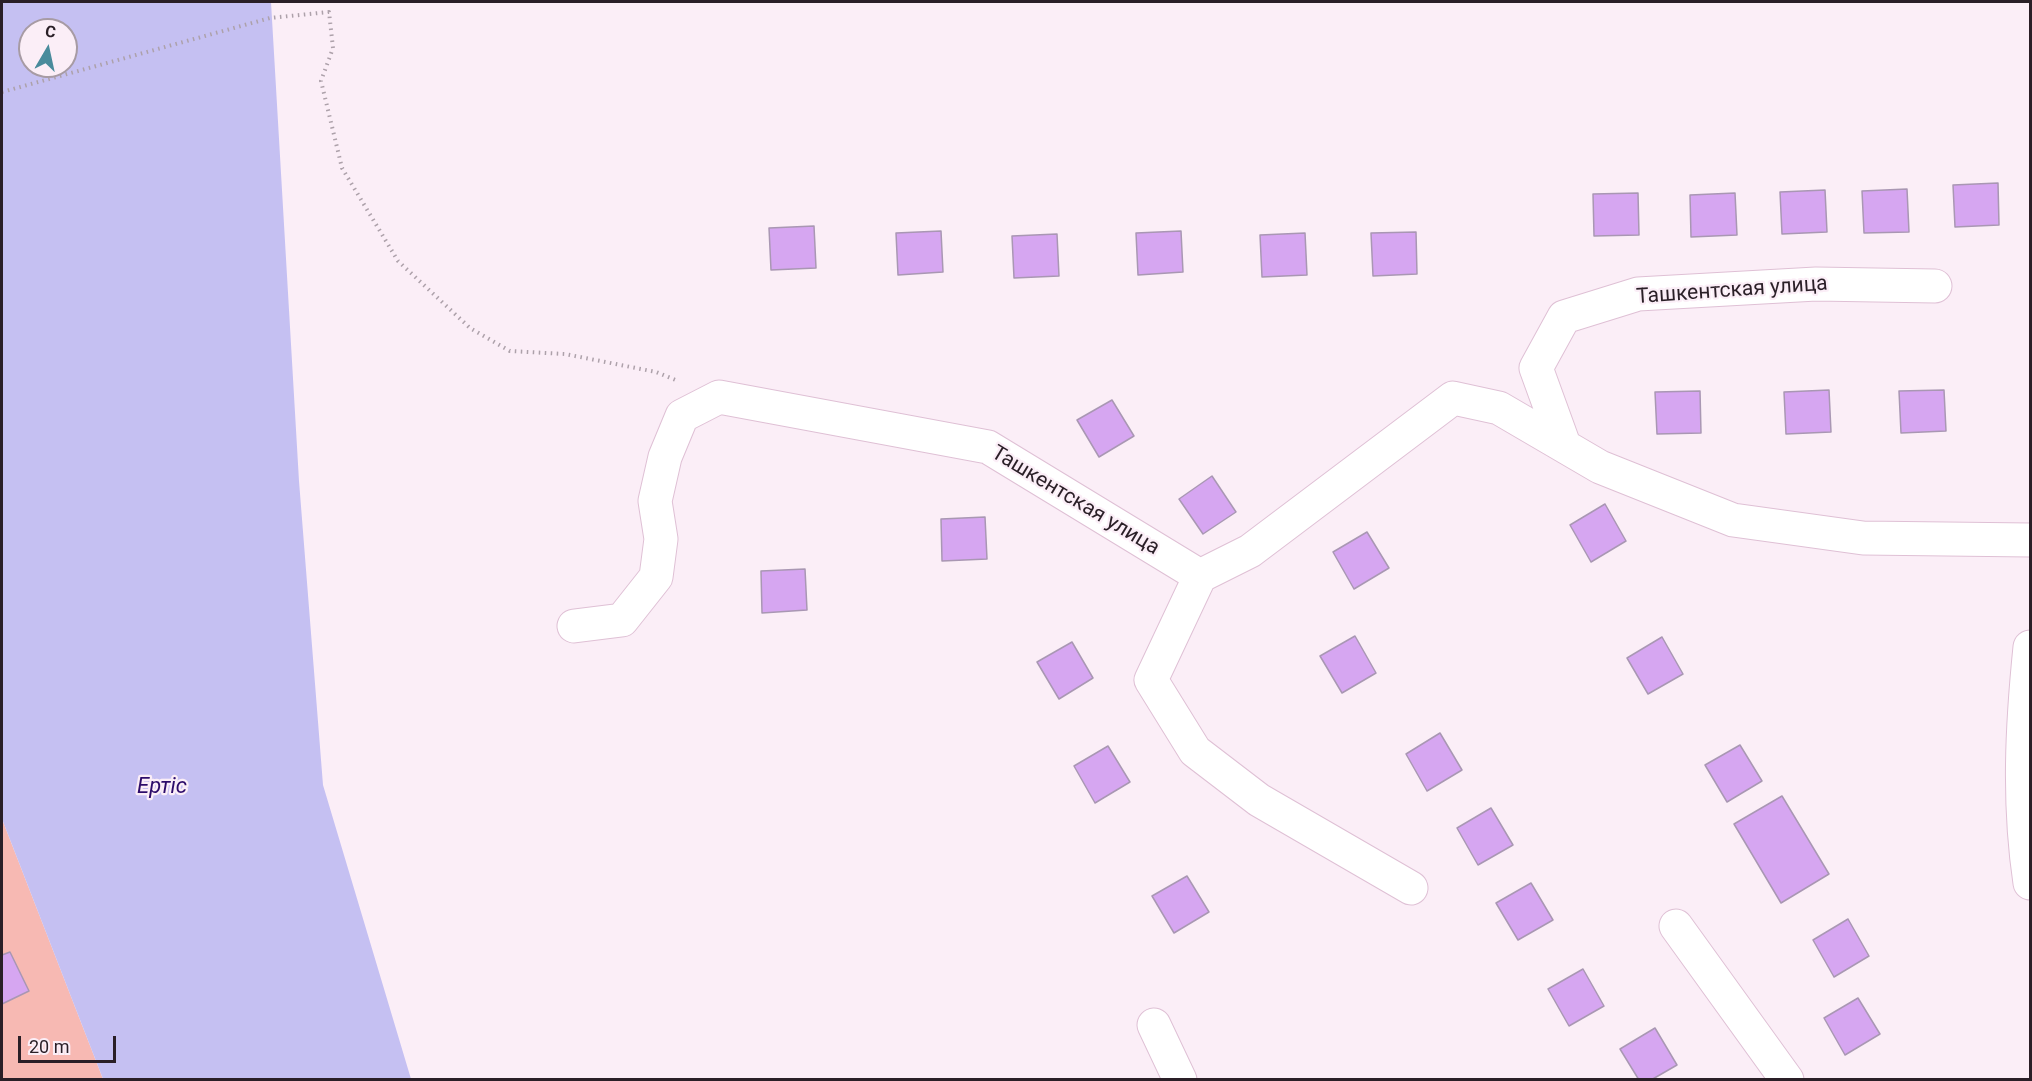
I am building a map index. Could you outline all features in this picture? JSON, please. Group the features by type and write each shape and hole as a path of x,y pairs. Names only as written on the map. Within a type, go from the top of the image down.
{"street":[{"name":"Ташкентская улица","path":"1564,445 1536,368 1563,317 1638,294 1816,284 1935,286"},
{"name":"Ташкентская улица","path":"719,397 988,447 1200,576"},
{"path":"574,626 622,620 656,577 660,539 655,501 665,457 682,416 719,397"},
{"path":"1411,888 1259,800 1196,751 1151,680 1200,576 1250,551 1453,398 1499,408 1600,467 1733,520 1863,538 2031,540"},
{"path":"2031,646 2021,770 2025,846 2031,883"},
{"path":"1676,926 1787,1080"},
{"path":"1154,1025 1180,1080"}],"path":[{"path":"2,92 270,18 329,12 333,48 321,81 342,168 398,261 470,328 510,351 565,354 656,372 719,397"}],"shaded area":[{"path":"2,819 103,1079 2,1079"}],"water":[{"name":"Ертіс","path":"2,2 271,2 299,481 323,785 411,1079 103,1079 2,819"}],"building":[{"path":"1998,183 1999,225 1955,227 1953,185"},
{"path":"1907,189 1909,232 1864,233 1862,191"},
{"path":"1825,190 1827,232 1782,234 1780,192"},
{"path":"1638,193 1639,235 1594,236 1593,194"},
{"path":"1735,193 1737,235 1691,237 1690,195"},
{"path":"814,226 816,268 771,270 769,228"},
{"path":"941,231 943,272 898,275 896,233"},
{"path":"1181,231 1183,272 1138,275 1136,233"},
{"path":"1416,232 1417,274 1373,276 1371,233"},
{"path":"1305,233 1307,275 1262,277 1260,235"},
{"path":"1057,234 1059,276 1014,278 1012,236"},
{"path":"1829,390 1831,432 1786,434 1784,392"},
{"path":"1944,390 1946,431 1901,433 1899,391"},
{"path":"1700,391 1701,433 1657,434 1655,392"},
{"path":"1112,400 1134,436 1099,457 1077,420"},
{"path":"1212,476 1236,512 1203,534 1179,499"},
{"path":"1605,504 1626,541 1591,562 1570,525"},
{"path":"985,517 987,559 942,561 941,519"},
{"path":"1367,532 1389,568 1354,589 1333,552"},
{"path":"805,569 807,610 762,613 761,571"},
{"path":"1355,636 1376,673 1342,693 1320,656"},
{"path":"1662,637 1683,674 1648,694 1627,658"},
{"path":"1072,642 1093,678 1059,699 1037,662"},
{"path":"1440,733 1462,770 1427,791 1406,754"},
{"path":"1740,745 1762,781 1727,802 1705,765"},
{"path":"1108,746 1130,782 1095,803 1074,766"},
{"path":"1782,796 1829,874 1781,903 1734,824"},
{"path":"1491,808 1513,845 1478,865 1457,828"},
{"path":"1187,876 1209,912 1174,933 1152,896"},
{"path":"1531,883 1553,920 1518,940 1496,903"},
{"path":"1848,919 1869,956 1834,977 1813,940"},
{"path":"10,952 29,991 2,1004 2,955"},
{"path":"1583,969 1604,1006 1569,1026 1548,989"},
{"path":"1858,998 1880,1034 1845,1055 1824,1018"},
{"path":"1655,1028 1677,1065 1651,1080 1639,1080 1620,1049"}]}
